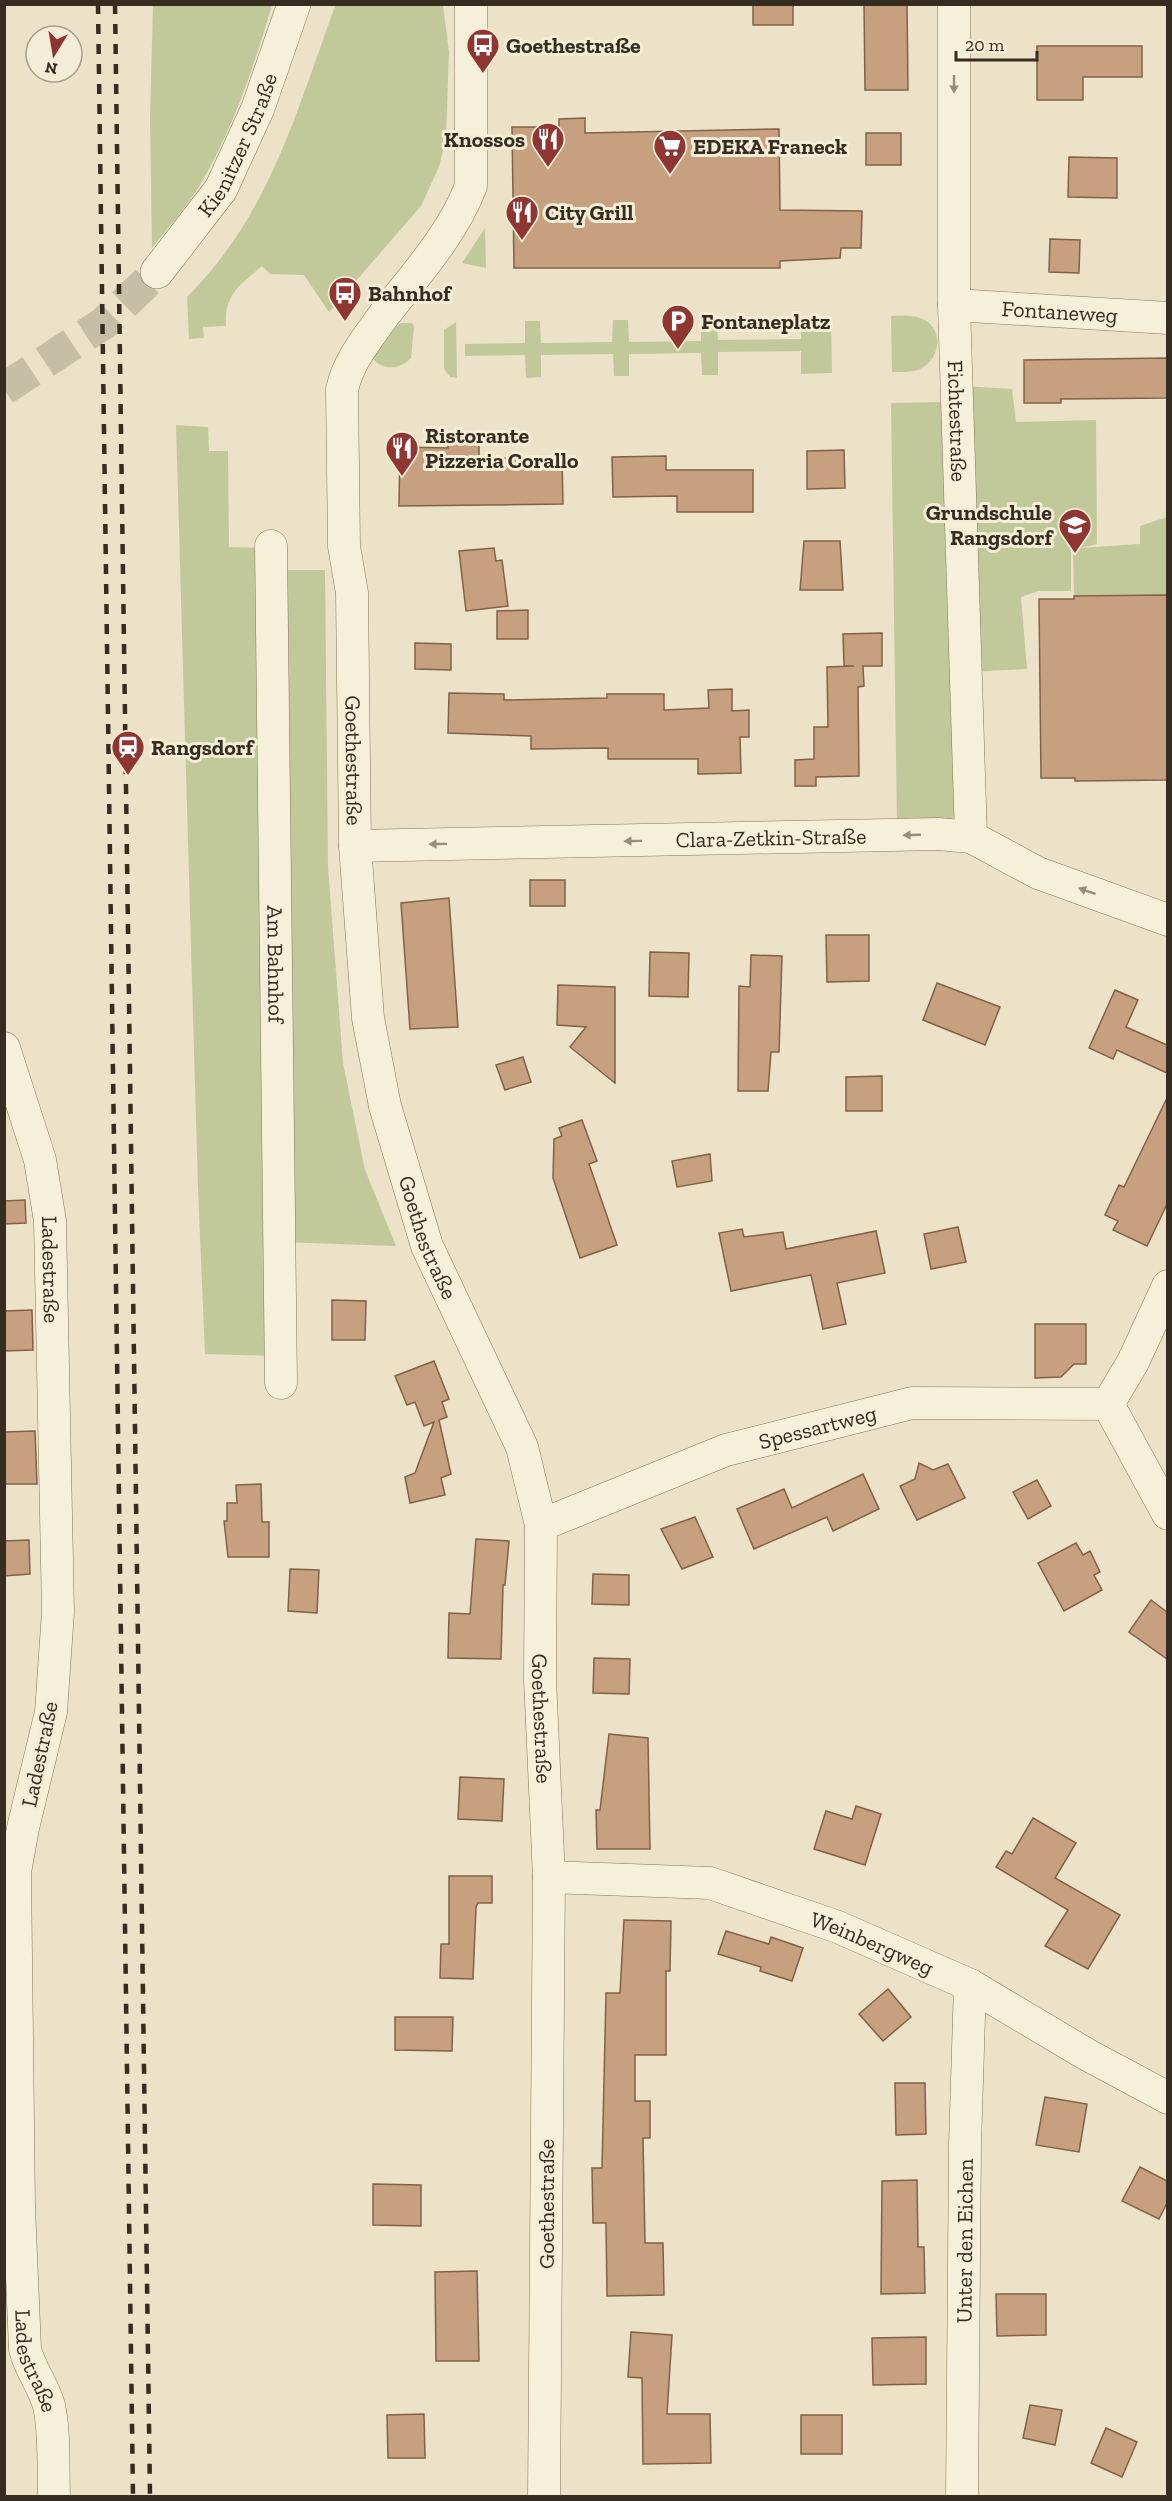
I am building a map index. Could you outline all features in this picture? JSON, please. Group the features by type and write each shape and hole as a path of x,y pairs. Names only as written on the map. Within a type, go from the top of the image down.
{"street":[{"name":"Kienitzer Straße","path":"157,272 221,189 258,108 294,4"},
{"name":"Goethestraße","path":"471,4 471,186 462,210 446,235 362,346 346,371 342,390 344,546 352,593 355,846 368,1018 385,1106 427,1246 522,1446 541,1525 540,1679 549,1877 544,2496"},
{"name":"Fichtestraße","path":"954,4 954,305 970,837"},
{"name":"Fontaneweg","path":"954,305 1167,318"},
{"name":"Am Bahnhof","path":"271,546 281,1383"},
{"name":"Clara-Zetkin-Straße","path":"355,846 938,834 970,837 1038,873 1167,920"},
{"name":"Ladestraße","path":"4,1048 40,1160 50,1221 58,1612 51,1712 22,1828 15,1872 12,2204 25,2349 28,2364 43,2389 50,2408 54,2496"},
{"path":"1167,1286 1133,1362 1108,1404 1167,1514"},
{"name":"Spessartweg","path":"541,1525 726,1449 912,1403 1108,1404"},
{"name":"Weinbergweg","path":"549,1877 710,1883 838,1927 970,1985 1086,2054 1167,2098"},
{"name":"Unter den Eichen","path":"962,2496 970,1985"}],"green space":[{"path":"336,4 443,5 449,52 446,137 439,167 421,206 329,312 304,275 270,274 262,266 240,285 230,298 226,326 203,327 204,338 189,339 187,297 216,265 261,196 293,122"},
{"path":"153,5 272,5 250,74 223,142 195,193 152,248 150,118"},
{"path":"485,228 486,268 462,263"},
{"path":"891,316 920,318 933,328 936,335 936,351 933,358 920,369 910,372 892,372"},
{"path":"801,317 831,317 832,373 801,374 801,351 718,352 718,375 702,375 701,353 629,354 629,376 614,376 613,354 541,355 541,377 526,378 525,355 465,356 465,344 525,343 525,321 540,321 541,343 612,342 613,320 628,320 629,342 701,341 701,319 717,319 718,340 801,339"},
{"path":"456,322 457,378 450,377 444,369 444,330"},
{"path":"401,323 412,323 414,326 411,358 393,367 378,364 374,360 377,350 384,339"},
{"path":"963,386 1012,389 1016,422 1096,420 1097,544 1080,548 1140,544 1140,526 1167,517 1167,595 1074,596 1073,549 1071,549 1071,591 1038,591 1021,597 1027,669 965,672"},
{"path":"949,402 955,815 950,821 897,827 891,403"},
{"path":"176,425 208,427 209,451 228,451 229,547 265,548 267,570 325,570 328,867 343,1063 365,1170 396,1246 280,1242 277,1356 205,1354 198,1189"}],"building":[{"path":"753,4 793,4 793,25 753,25"},
{"path":"864,4 907,4 908,90 865,90"},
{"path":"1037,46 1142,46 1142,77 1083,77 1083,100 1037,100"},
{"path":"585,118 585,133 779,129 780,210 862,211 861,248 841,248 840,258 780,261 780,268 514,268 512,127 559,127 559,119"},
{"path":"866,133 901,133 901,165 866,165"},
{"path":"1069,157 1117,158 1117,198 1068,197"},
{"path":"1050,239 1080,240 1079,273 1049,272"},
{"path":"1167,358 1167,398 1061,399 1061,403 1024,403 1024,360"},
{"path":"448,442 479,442 479,458 562,459 563,504 399,506 400,447 448,448"},
{"path":"844,450 845,488 807,489 807,451"},
{"path":"666,456 666,470 753,470 753,512 677,512 677,496 613,497 612,457"},
{"path":"804,541 840,541 843,590 800,590"},
{"path":"494,548 496,561 502,560 508,606 466,611 459,551"},
{"path":"1167,595 1167,780 1075,781 1075,778 1041,778 1039,599 1074,599 1074,596"},
{"path":"528,610 528,639 497,639 497,611"},
{"path":"882,633 882,666 863,666 864,686 858,687 859,776 816,777 816,786 795,786 795,760 814,759 814,727 828,727 827,667 854,666 844,666 843,634"},
{"path":"415,643 451,644 451,670 415,669"},
{"path":"732,689 732,711 749,710 749,737 740,737 741,773 698,774 698,759 608,759 608,748 531,749 531,736 448,733 449,693 504,694 504,700 607,698 607,694 664,694 664,710 709,708 708,690"},
{"path":"530,880 565,880 565,906 530,906"},
{"path":"449,898 458,1027 410,1029 401,903"},
{"path":"826,935 869,935 869,981 827,982"},
{"path":"650,952 689,953 688,997 649,996"},
{"path":"751,955 782,956 779,1052 771,1052 768,1091 738,1091 739,986 750,987"},
{"path":"937,983 1000,1007 985,1045 923,1020"},
{"path":"558,985 615,987 615,1083 570,1047 586,1027 557,1025"},
{"path":"1115,990 1138,1000 1126,1027 1167,1045 1167,1073 1117,1050 1113,1059 1089,1048"},
{"path":"523,1057 531,1082 505,1090 496,1065"},
{"path":"882,1076 882,1111 846,1111 846,1077"},
{"path":"1167,1098 1167,1204 1147,1246 1113,1230 1118,1221 1105,1215 1119,1185 1124,1187"},
{"path":"582,1120 597,1161 589,1164 617,1245 580,1258 553,1178 554,1139 562,1136 559,1128"},
{"path":"710,1154 712,1181 677,1187 672,1161"},
{"path":"25,1200 26,1223 4,1224 4,1201"},
{"path":"958,1227 966,1262 931,1269 924,1234"},
{"path":"742,1229 744,1237 783,1232 786,1249 876,1231 885,1273 837,1283 846,1324 823,1329 811,1275 731,1291 719,1233"},
{"path":"332,1300 366,1301 365,1340 332,1340"},
{"path":"32,1310 33,1350 4,1351 4,1311"},
{"path":"1035,1324 1086,1324 1086,1364 1074,1364 1061,1377 1035,1378"},
{"path":"434,1361 449,1399 442,1402 447,1417 439,1420 451,1474 441,1478 445,1495 410,1503 405,1477 415,1473 434,1422 424,1426 415,1402 407,1405 395,1376"},
{"path":"35,1431 37,1484 4,1484 4,1432"},
{"path":"919,1463 933,1470 948,1464 965,1498 917,1520 900,1486 915,1479"},
{"path":"863,1474 879,1509 833,1531 827,1517 754,1549 737,1509 784,1489 792,1508"},
{"path":"1037,1480 1051,1506 1028,1519 1013,1492"},
{"path":"261,1484 262,1522 269,1522 269,1557 228,1557 224,1521 227,1521 227,1503 237,1503 236,1485"},
{"path":"695,1517 713,1557 682,1569 661,1529"},
{"path":"476,1539 509,1541 505,1585 503,1585 501,1659 448,1658 449,1613 470,1614"},
{"path":"29,1540 30,1574 4,1576 4,1541"},
{"path":"1076,1543 1083,1555 1090,1551 1100,1572 1094,1575 1102,1590 1064,1611 1038,1563"},
{"path":"290,1569 319,1570 317,1613 288,1611"},
{"path":"593,1574 629,1575 629,1605 592,1604"},
{"path":"1151,1600 1167,1612 1167,1659 1129,1632"},
{"path":"594,1658 630,1659 629,1694 593,1693"},
{"path":"609,1734 648,1738 650,1849 597,1849 596,1810 600,1810"},
{"path":"460,1777 504,1779 502,1821 458,1819"},
{"path":"856,1806 881,1814 865,1865 814,1849 826,1811 852,1819"},
{"path":"1033,1818 1076,1843 1055,1878 1120,1915 1088,1969 1045,1946 1068,1910 996,1867 1006,1851 1012,1854"},
{"path":"449,1876 492,1876 492,1903 478,1903 476,1907 473,1979 440,1978 441,1944 449,1944"},
{"path":"624,1920 671,1921 670,1971 666,1971 666,2055 635,2055 635,2101 650,2101 650,2138 643,2138 645,2243 663,2243 664,2295 607,2296 606,2223 593,2223 592,2168 602,2168 606,1993 620,1993"},
{"path":"726,1931 769,1944 771,1937 803,1948 792,1981 760,1971 761,1967 718,1954"},
{"path":"888,1989 911,2017 883,2041 859,2014"},
{"path":"395,2017 453,2017 452,2051 395,2050"},
{"path":"895,2083 925,2083 926,2134 896,2135"},
{"path":"1045,2097 1087,2104 1079,2152 1036,2145"},
{"path":"1140,2167 1167,2181 1167,2203 1159,2219 1122,2201"},
{"path":"917,2180 918,2247 924,2247 925,2293 881,2294 882,2181"},
{"path":"373,2184 421,2185 421,2226 373,2225"},
{"path":"477,2271 479,2361 436,2361 435,2272"},
{"path":"996,2294 1046,2294 1046,2335 997,2336"},
{"path":"631,2332 672,2335 667,2414 710,2414 711,2463 643,2464 642,2378 628,2377"},
{"path":"926,2337 926,2384 873,2385 872,2338"},
{"path":"1030,2405 1062,2410 1055,2445 1023,2438"},
{"path":"424,2414 425,2458 388,2458 387,2415"},
{"path":"801,2415 842,2415 842,2454 801,2454"},
{"path":"1106,2428 1137,2442 1122,2477 1091,2463"}],"tunnel":[{"path":"4,389 104,323 157,272"}],"railway":[{"path":"98,4 133,2496"},
{"path":"115,4 150,2496"}],"place":[{"name":"Goethestraße","path":"483,74"},
{"name":"Knossos","path":"548,168"},
{"name":"EDEKA Franeck","path":"670,175"},
{"name":"City Grill","path":"522,241"},
{"name":"Bahnhof","path":"345,322"},
{"name":"Fontaneplatz","path":"678,350"},
{"name":"Ristorante Pizzeria Corallo","path":"402,477"},
{"name":"Grundschule Rangsdorf","path":"1075,554"},
{"name":"Rangsdorf","path":"128,776"}]}
